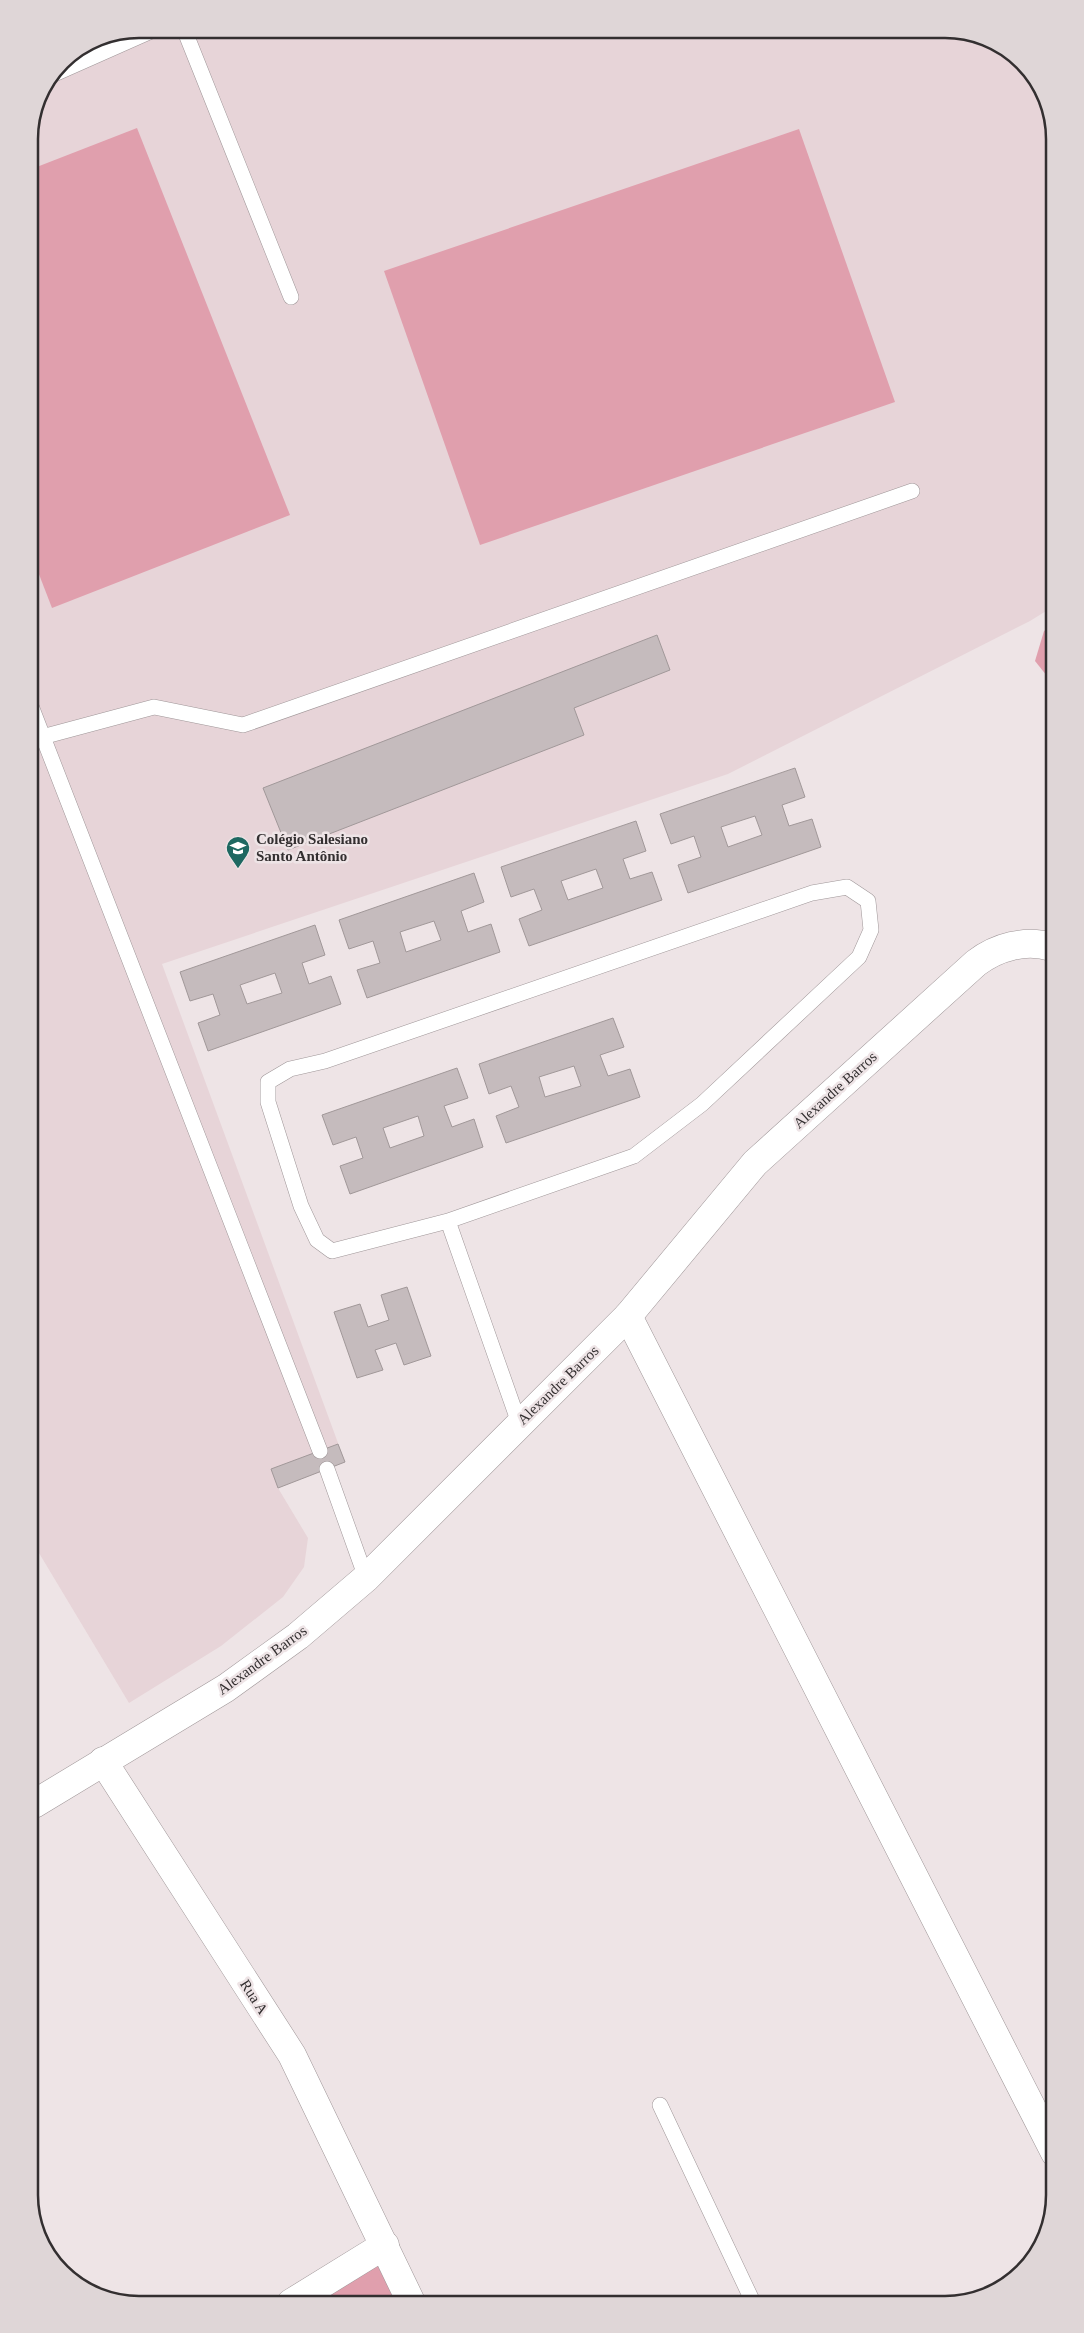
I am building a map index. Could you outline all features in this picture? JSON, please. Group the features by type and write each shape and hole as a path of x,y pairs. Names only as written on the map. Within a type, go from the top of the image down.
{"street":[{"name":"Alexandre Barros","path":"38,1802 226,1688 298,1636 366,1578 628,1316 755,1163 990,952 1005,947 1028,944 1046,946"},
{"path":"628,1316 1046,2135"},
{"name":"Rua A","path":"103,1761 292,2055 408,2295"},
{"path":"304,2295 385,2245"}],"lane":[{"path":"65,69 136,38"},
{"path":"188,38 291,296"},
{"path":"42,736 154,707 243,725 912,491"},
{"path":"38,726 320,1451"},
{"path":"847,887 868,901 871,930 859,957 702,1104 634,1156 448,1221 332,1251 317,1240 301,1206 268,1102 268,1082 290,1069 325,1061 812,893 847,887"},
{"path":"448,1221 519,1423"},
{"path":"327,1469 366,1578"},
{"path":"660,2105 750,2296"}],"shaded area":[{"name":"Colégio Salesiano Santo Antônio","path":"132,38 952,38 972,41 996,51 1017,67 1029,82 1041,106 1046,125 1046,611 1030,621 728,774 162,964 345,1462 278,1488 308,1538 304,1567 283,1597 221,1646 129,1703 38,1551 38,132 39,119 48,94 67,67 82,55 100,45 119,39"},
{"path":"137,128 290,515 52,608 38,572 38,166"},
{"path":"799,129 895,402 480,545 384,271"},
{"path":"1046,630 1046,675 1035,661"},
{"path":"378,2256 397,2295 316,2295"}],"building":[{"path":"657,635 670,670 574,708 584,735 288,850 263,788"},
{"path":"795,768 805,797 782,805 789,826 812,819 821,847 688,893 678,865 701,857 694,836 671,844 660,814","holes":["755,816 762,835 728,847 721,827"]},
{"path":"636,821 646,851 623,859 630,879 652,872 662,900 529,946 519,919 542,910 534,889 511,897 501,867","holes":["596,869 603,888 568,900 561,881"]},
{"path":"474,873 484,902 461,911 468,932 491,924 500,952 367,998 357,970 380,963 373,941 349,949 339,920","holes":["434,921 441,940 406,952 400,932"]},
{"path":"315,925 325,955 302,963 309,984 331,976 341,1004 208,1051 198,1023 220,1015 213,994 190,1001 180,972","holes":["275,973 282,993 247,1004 240,985"]},
{"path":"613,1018 624,1047 600,1055 608,1076 630,1069 640,1097 506,1143 496,1116 519,1107 511,1086 489,1094 479,1064","holes":["574,1066 581,1086 545,1097 539,1077"]},
{"path":"457,1068 468,1098 444,1106 452,1127 474,1119 483,1147 350,1194 340,1166 363,1158 356,1137 333,1145 322,1115","holes":["418,1116 424,1136 390,1148 383,1128"]},
{"path":"407,1287 431,1356 404,1365 396,1343 375,1350 383,1370 357,1378 334,1312 360,1304 368,1327 389,1320 381,1295"},
{"path":"338,1444 345,1462 278,1488 271,1469"}],"place":[{"name":"Colégio Salesiano Santo Antônio","path":"238,869"}]}
